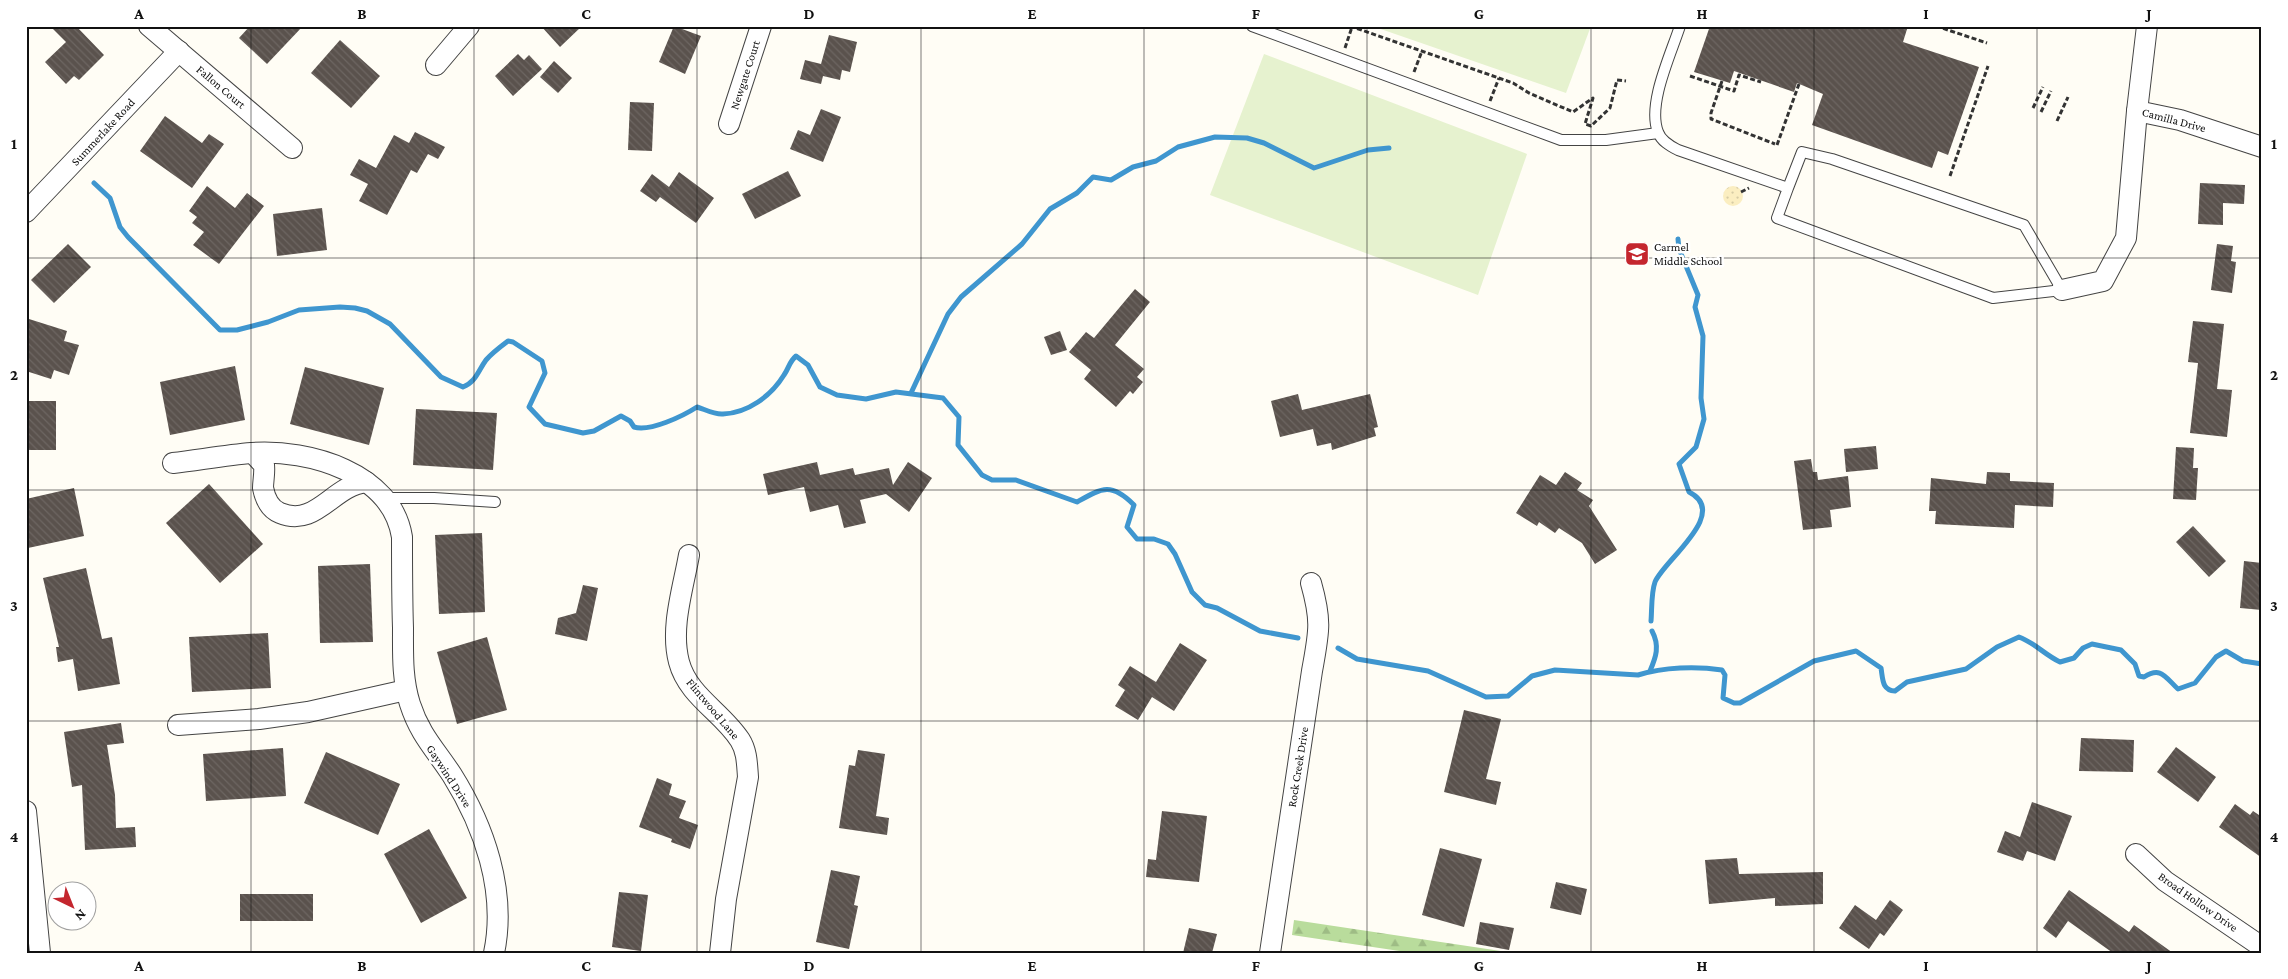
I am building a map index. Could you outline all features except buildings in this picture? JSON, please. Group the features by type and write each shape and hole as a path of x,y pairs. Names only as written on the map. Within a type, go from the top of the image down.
{"street":[{"name":"Fallon Court","path":"149,26 292,148"},
{"path":"436,66 469,26"},
{"name":"Newgate Court","path":"729,124 761,26"},
{"name":"Camilla Drive","path":"2147,26 2137,111 2180,120 2262,147"},
{"name":"Summerlake Road","path":"26,212 179,52"},
{"path":"2062,290 2103,280 2126,238 2137,111"},
{"path":"254,453 264,465 263,488 267,501 277,512 293,518 307,515 356,483 366,482"},
{"name":"Gaywind Drive","path":"173,464 254,453 310,459 346,470 366,482 386,498 400,526 402,537 403,672 406,690 414,715 426,741 450,773 468,802 482,834 495,883 497,916 494,953"},
{"name":"Flintwood Lane","path":"689,555 677,630 677,651 680,663 683,673 694,691 740,741 747,758 748,777 726,899 720,953"},
{"name":"Rock Creek Drive","path":"1270,953 1312,670 1320,628 1319,609 1311,583"},
{"path":"178,725 259,720 308,712 406,690"},
{"path":"26,811 40,953"},
{"name":"Broad Hollow Drive","path":"2136,854 2165,881 2262,947"}],"lane":[{"path":"1252,26 1561,140 1606,140 1658,133"},
{"path":"1680,26 1658,92 1654,116 1658,133 1666,144 1678,150 1788,188"},
{"path":"1802,152 1832,159 2024,224 2062,290 1992,298 1786,222 1776,218 1788,188 1802,152"},
{"path":"386,498 434,498 495,502"}],"path":[{"path":"1936,26 1987,43"},
{"path":"1343,51 1351,27 1499,78 1572,112 1593,98 1585,124 1591,126 1610,108 1618,80 1626,81"},
{"path":"1413,75 1422,51"},
{"path":"1950,176 1988,66"},
{"path":"1690,76 1734,91 1738,75 1761,82"},
{"path":"1490,102 1499,78"},
{"path":"1722,81 1711,113 1711,119 1776,144 1799,84"},
{"path":"2033,108 2043,88"},
{"path":"2041,112 2052,91"},
{"path":"2057,121 2068,97"}],"green space":[{"path":"1372,26 1591,26 1566,93"},
{"path":"1264,54 1527,154 1478,295 1210,195"},
{"path":"1294,920 1514,953 1413,953 1292,935"}],"sand":[{"path":"1733,186 1740,189 1743,196 1740,203 1733,206 1726,203 1723,196 1726,189"}],"waterway":[{"path":"911,393 948,314 961,297 1022,244 1050,209 1077,193 1093,177 1111,180 1133,167 1156,161 1178,147 1215,137 1247,138 1264,143 1314,168 1368,150 1389,148"},
{"path":"94,183 110,198 120,227 128,237 220,330 237,330 268,322 299,310 340,307 355,308 367,311 390,324 441,377 463,387 474,379 493,352 508,341 513,342 542,361 545,373 529,407 545,424 583,433 594,431 621,416 630,421 634,427 641,428 666,422 684,415 697,407 717,414 732,413 750,407 766,396 779,383 796,356 808,365 820,387 837,395 866,399 896,392 943,398 959,417 958,445 982,475 992,480 1016,480 1077,502 1100,491 1112,490 1119,493 1134,505 1127,527 1137,539 1154,539 1168,544 1175,554 1192,592 1205,605 1217,608 1260,631 1298,638"},
{"path":"1651,621 1652,596 1655,582 1660,573 1691,537 1699,524 1703,512 1700,501 1689,492 1679,464 1696,447 1704,419 1701,398 1703,336 1695,307 1698,295 1679,249 1678,239"},
{"path":"1650,671 1656,651 1656,642 1652,631"},
{"path":"1338,648 1357,659 1428,671 1486,697 1508,696 1532,676 1555,670 1638,675 1658,670 1680,668 1722,670 1725,675 1723,698 1734,703 1740,703 1814,661 1856,651 1881,668 1885,686 1895,691 1907,682 1966,669 1997,647 2019,637 2060,662 2074,658 2083,648 2092,644 2121,650 2135,664 2139,676 2144,677 2159,673 2178,689 2195,683 2216,657 2226,651 2243,661 2262,664"}],"place":[{"name":"Carmel Middle School","path":"1637,254"}]}
